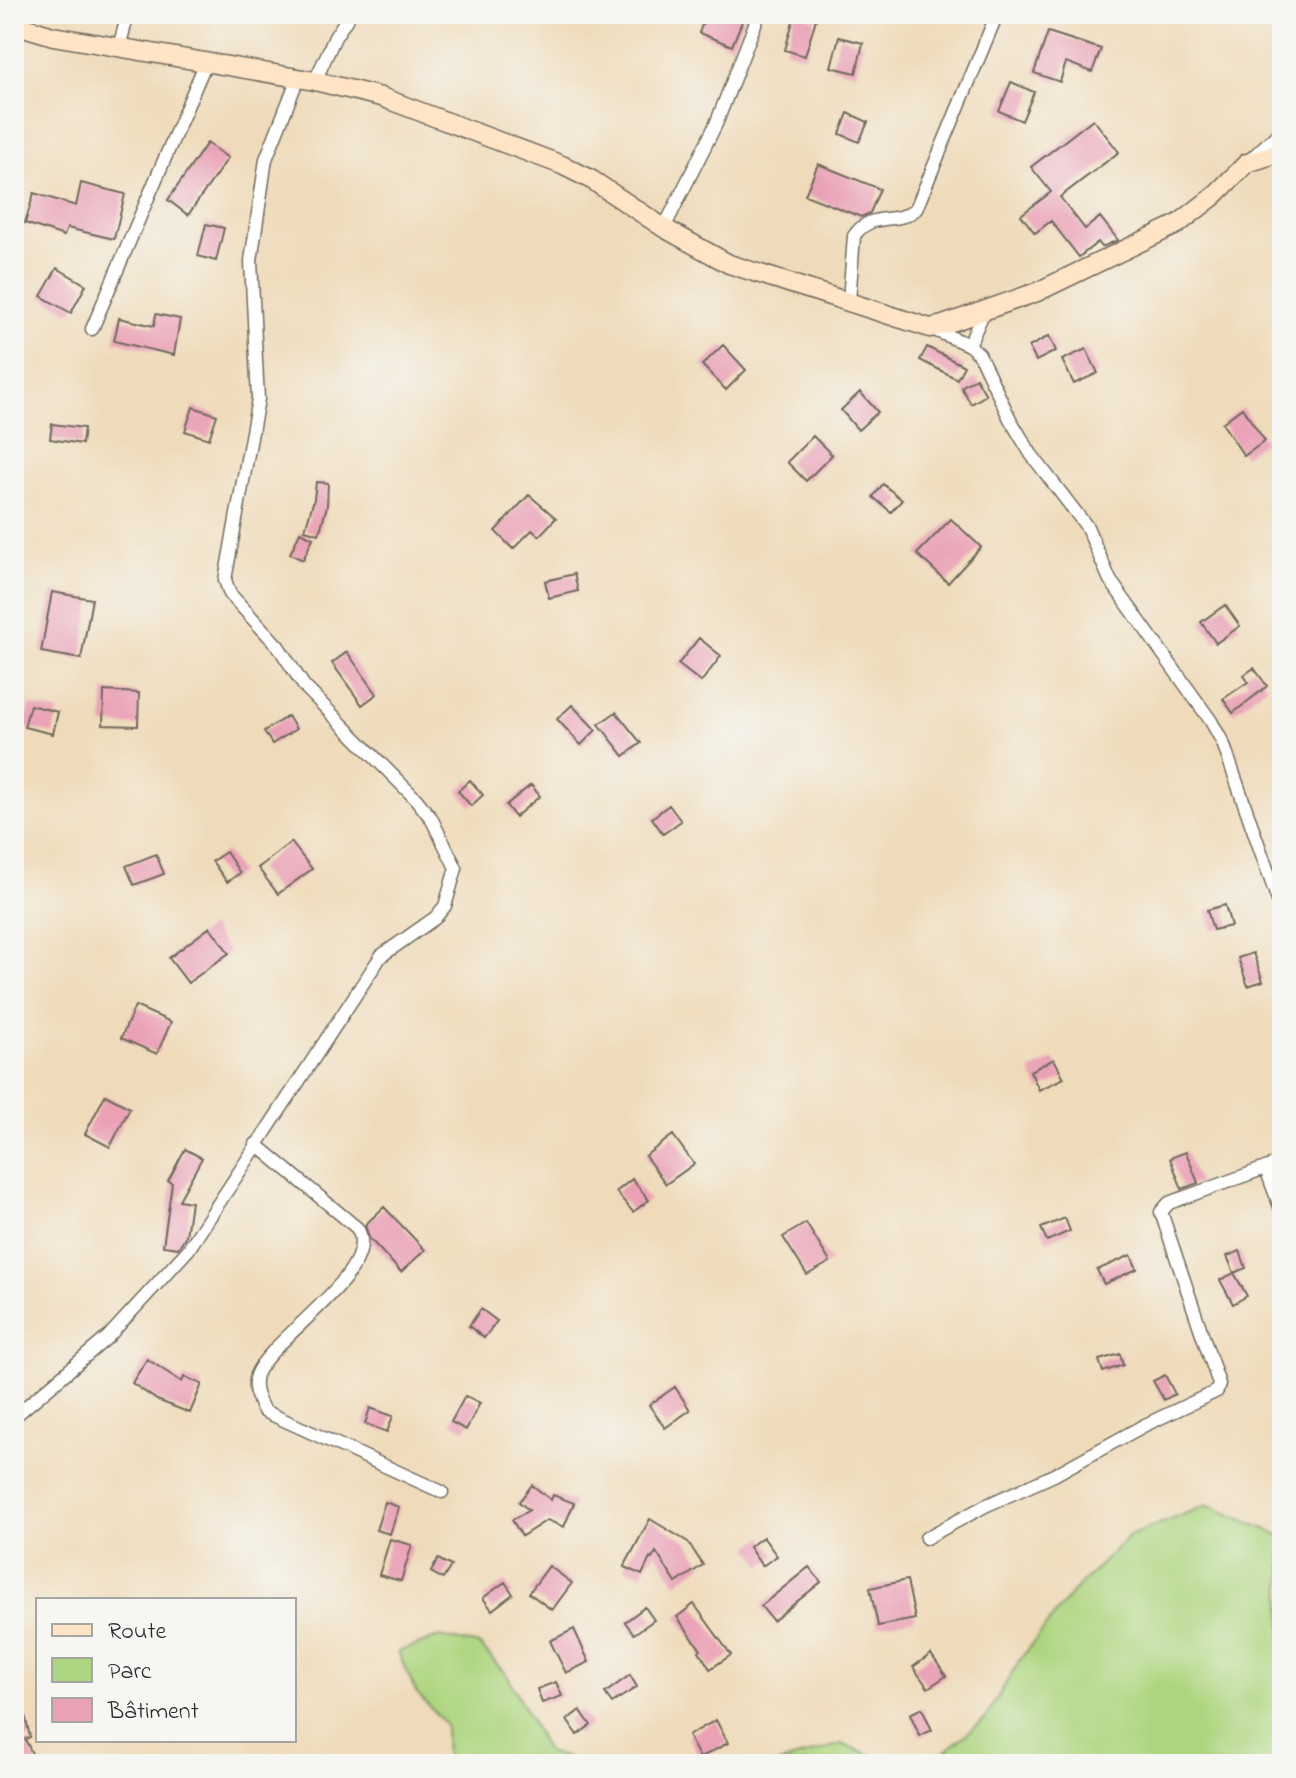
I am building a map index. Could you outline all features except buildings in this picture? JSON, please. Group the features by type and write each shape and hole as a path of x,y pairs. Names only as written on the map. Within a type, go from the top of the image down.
{"main road":[{"path":"14,24 53,36 307,80 381,97 562,165 729,264 930,328 1037,292 1178,224 1214,196 1247,163 1282,152"}],"street":[{"path":"119,47 128,14"},
{"path":"14,1417 108,1337 188,1250 381,956 441,912 452,886 456,868 431,818 304,686 278,646 230,594 225,580 258,399 251,261 266,159 307,80 350,14"},
{"path":"664,228 716,124 759,14"},
{"path":"849,301 854,236 869,221 903,216 916,209 997,14"},
{"path":"92,329 206,62"},
{"path":"1247,163 1282,130"},
{"path":"969,345 984,311"},
{"path":"930,328 969,345 986,364 1010,419 1031,454 1087,527 1110,580 1211,721 1223,743 1282,912"},
{"path":"256,1144 357,1228 363,1237 354,1266 271,1354 256,1376 255,1395 259,1403 264,1411 442,1492"},
{"path":"926,1538 1217,1391 1219,1384 1210,1353 1161,1212 1169,1203 1282,1162"},
{"path":"1266,1169 1282,1212"}],"green space":[{"path":"1207,1505 1282,1536 1282,1764 929,1764 985,1719 1019,1661 1071,1594 1129,1536"},
{"path":"439,1637 480,1645 508,1677 547,1752 587,1764 446,1764 445,1724 416,1692 398,1652"},
{"path":"841,1744 897,1764 777,1764"}]}
